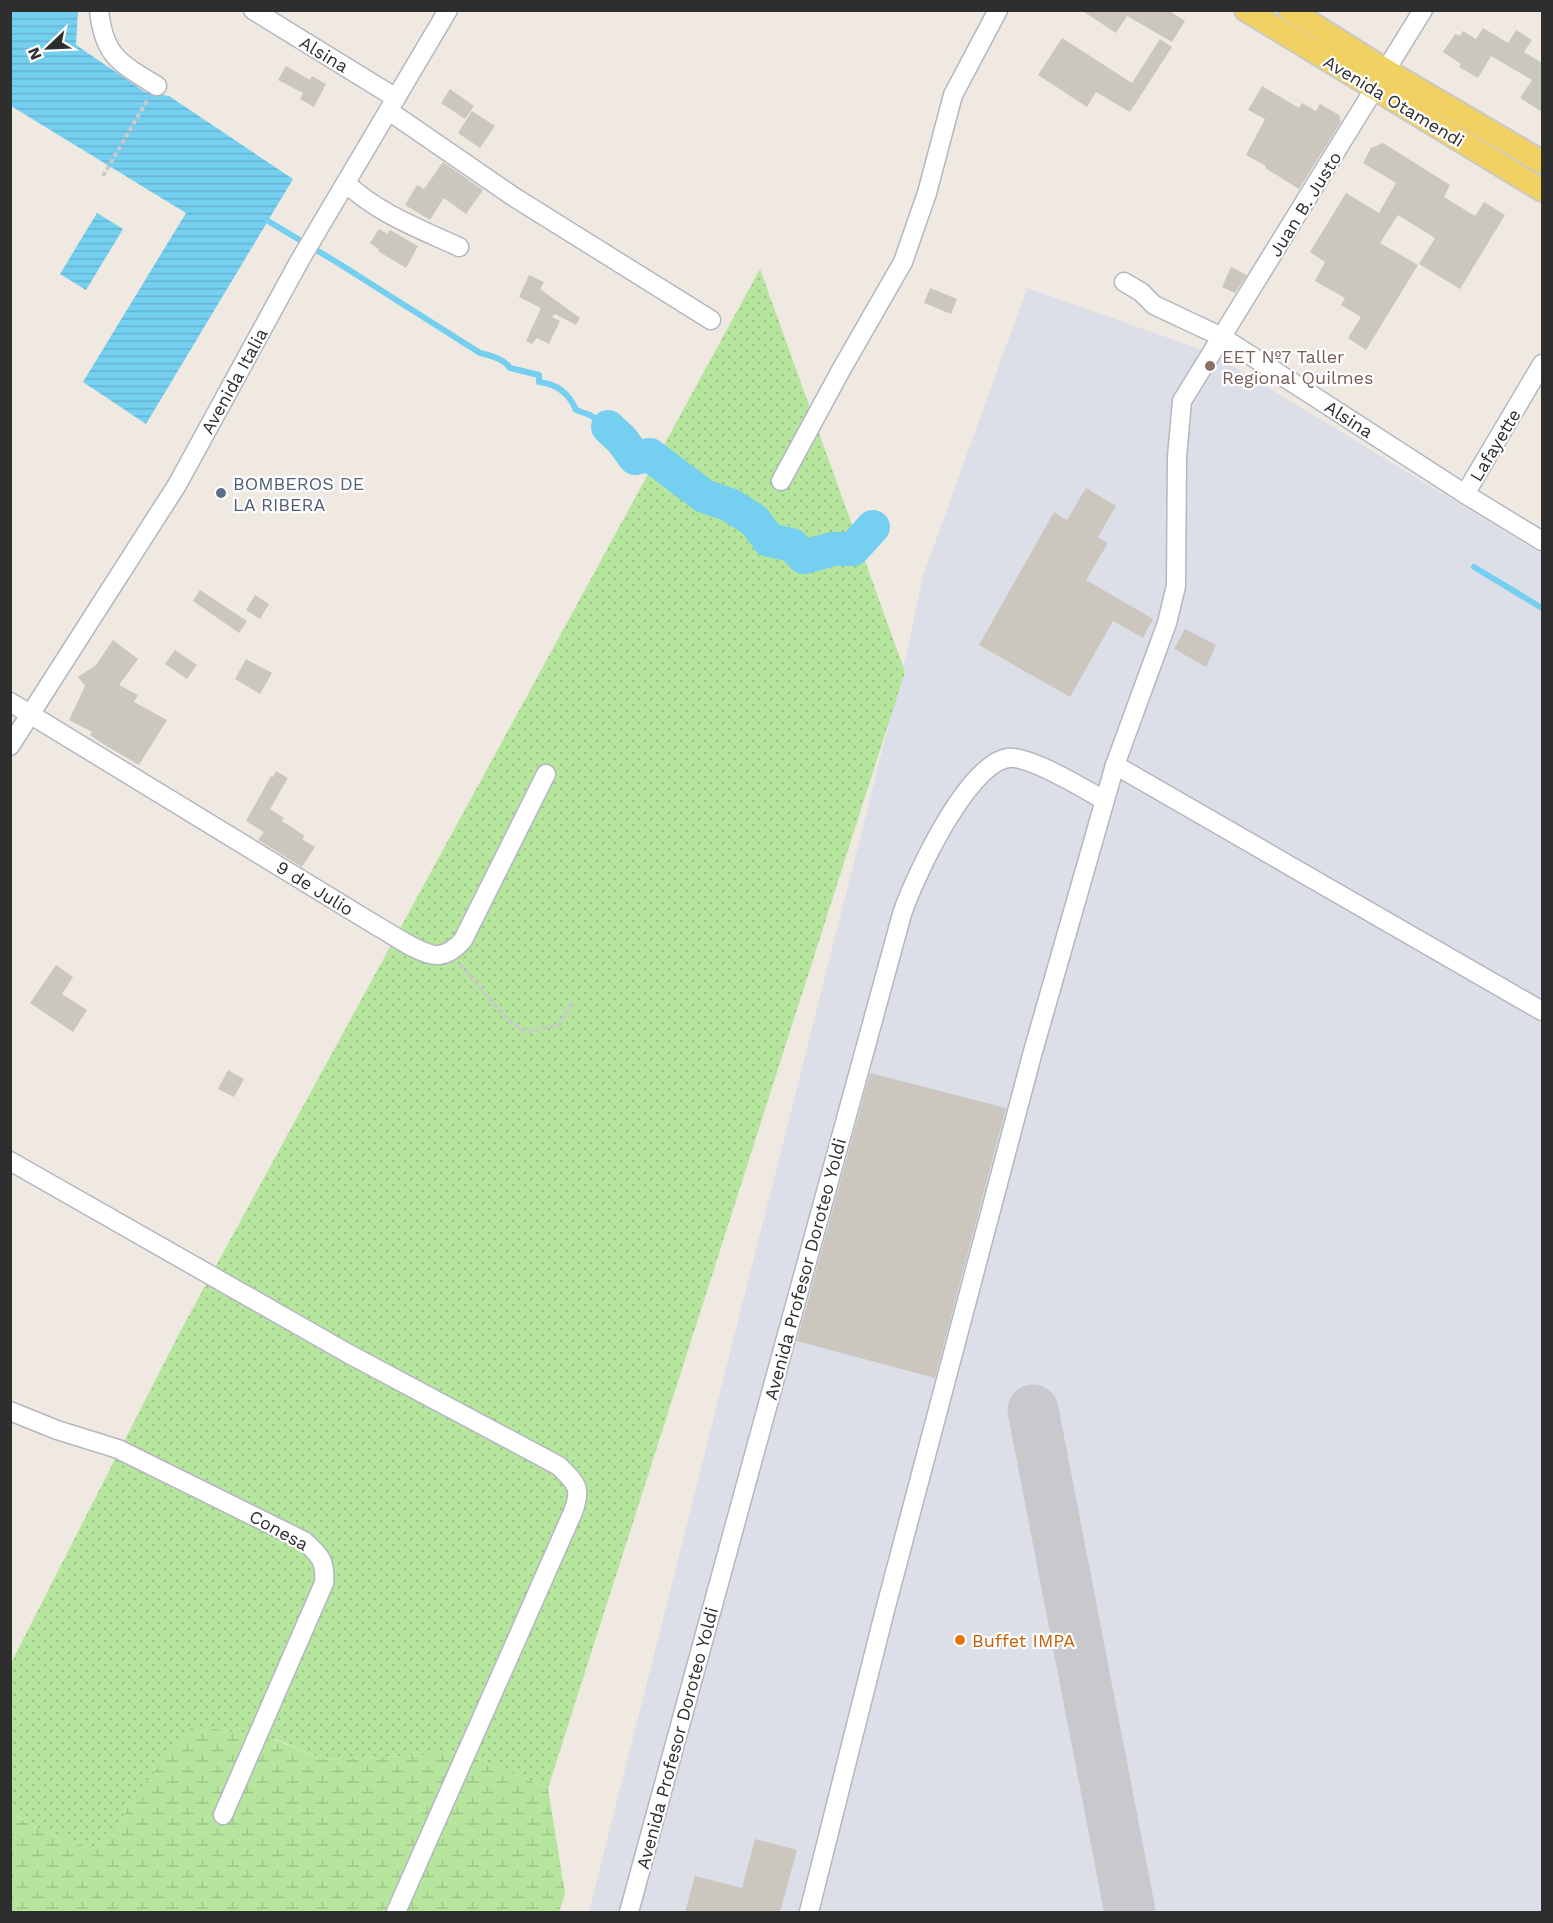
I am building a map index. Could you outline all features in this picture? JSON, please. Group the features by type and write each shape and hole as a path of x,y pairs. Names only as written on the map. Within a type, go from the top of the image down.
{"main road":[{"name":"Avenida Otamendi","path":"1246,10 1542,162"},
{"name":"Avenida Otamendi","path":"1290,10 1381,80 1542,190"}],"street":[{"path":"99,10 108,45 117,61 155,89"},
{"name":"Alsina","path":"253,10 392,104 514,197 711,320"},
{"name":"Avenida Italia","path":"10,746 177,485 300,260 448,10"},
{"path":"781,481 903,262 927,193 953,95 998,10"},
{"name":"Juan B. Justo","path":"809,1912 884,1614 1023,1089 1104,800 1167,622 1176,586 1177,457 1182,401 1423,10"},
{"path":"346,183 360,197 379,209 459,248"},
{"name":"Alsina","path":"1124,282 1154,305 1222,337 1465,495 1542,541"},
{"name":"Lafayette","path":"1465,495 1542,364"},
{"name":"9 de Julio","path":"10,702 377,926 427,954 438,955 449,952"},
{"name":"Avenida Profesor Doroteo Yoldi","path":"629,1912 909,892 955,806 979,777 1007,758 1025,759 1104,800"},
{"path":"1115,765 1542,1011"},
{"path":"449,952 463,940 546,774"},
{"path":"10,1161 349,1354 559,1466 574,1481 579,1497 573,1512 396,1912"},
{"name":"Conesa","path":"10,1411 57,1430 118,1449 304,1541 319,1553 325,1569 324,1583 224,1815"}],"path":[{"path":"103,176 155,89"},
{"path":"449,952 507,1019 526,1032 558,1025 572,1003"}],"shaded area":[{"path":"1027,288 1211,353 1542,554 1542,1912 589,1912 907,652 923,576"}],"green space":[{"path":"760,269 905,672 548,1788 463,1753 325,1760 275,1739 131,1800 114,1837 90,1849 33,1827 11,1812 10,1665 182,1328"},
{"path":"193,1726 268,1737 325,1760 463,1753 548,1788 565,1894 559,1912 11,1912 10,1812 33,1827 90,1849 114,1837 131,1800"}],"water":[{"path":"10,11 78,11 76,45 145,92 169,96 293,179 146,424 83,382 186,213 11,106"},
{"path":"97,213 123,229 86,290 60,274"}],"building":[{"path":"1081,10 1168,10 1185,21 1172,42 1127,16 1116,33"},
{"path":"1483,28 1508,43 1516,30 1532,40 1524,52 1542,63 1542,112 1520,98 1532,80 1491,56 1478,78 1459,67 1461,64 1443,52 1455,34 1460,36 1463,31 1476,39"},
{"path":"1062,38 1132,83 1160,39 1172,47 1130,112 1096,92 1087,107 1038,75"},
{"path":"286,66 310,80 312,76 326,84 314,107 300,99 303,93 278,80"},
{"path":"1262,86 1299,108 1302,103 1316,111 1320,104 1339,115 1341,122 1299,189 1246,155 1265,119 1248,110"},
{"path":"450,89 474,106 465,119 441,103"},
{"path":"472,111 495,126 480,148 458,133"},
{"path":"1383,143 1450,185 1444,197 1475,216 1484,202 1505,215 1460,289 1419,264 1435,238 1398,215 1380,243 1418,265 1366,350 1348,338 1361,317 1341,305 1345,298 1315,281 1325,262 1310,252 1346,193 1379,213 1396,183 1363,163 1371,148"},
{"path":"443,162 483,190 466,214 444,198 430,220 405,205 417,185 424,189"},
{"path":"379,229 388,234 390,230 418,246 406,268 378,251 379,249 370,243"},
{"path":"1231,267 1247,275 1235,293 1222,287"},
{"path":"529,275 544,282 540,289 580,318 576,325 555,314 552,317 560,321 549,344 537,338 532,344 526,341 541,308 519,297"},
{"path":"930,288 957,299 951,314 924,303"},
{"path":"1086,488 1116,506 1098,537 1108,543 1086,580 1153,619 1143,638 1113,621 1070,697 979,645 1054,512 1067,520"},
{"path":"200,590 247,621 239,633 193,601"},
{"path":"255,595 269,604 260,619 246,610"},
{"path":"1185,629 1216,645 1206,667 1174,649"},
{"path":"113,640 138,659 119,685 138,695 134,702 167,720 139,765 90,735 92,732 69,720 85,686 78,677 96,665"},
{"path":"175,650 197,665 187,679 165,664"},
{"path":"246,659 272,673 260,694 235,679"},
{"path":"276,771 288,778 270,809 284,818 282,821 305,836 302,839 315,847 302,867 258,840 264,832 246,821"},
{"path":"56,965 73,977 62,994 87,1010 73,1032 30,1003"},
{"path":"228,1070 244,1079 234,1097 218,1089"},
{"path":"870,1073 1006,1108 935,1378 797,1341"},
{"path":"755,1839 797,1850 780,1912 685,1912 695,1876 742,1888"}],"waterway":[{"path":"268,221 480,353 501,360 510,368 539,375 539,382 562,390 576,410 590,415 608,427"},
{"path":"608,427 622,440 635,458 650,455 704,496 730,505 754,520 769,540 792,545 804,557 833,549 853,549 873,527"},
{"path":"1474,567 1542,608"}],"taxiway":[{"path":"1033,1410 1130,1912"}],"place":[{"name":"EET Nº7 Taller Regional Quilmes","path":"1210,366"},
{"name":"BOMBEROS DE LA RIBERA","path":"221,493"},
{"name":"Buffet IMPA","path":"960,1640"}]}
